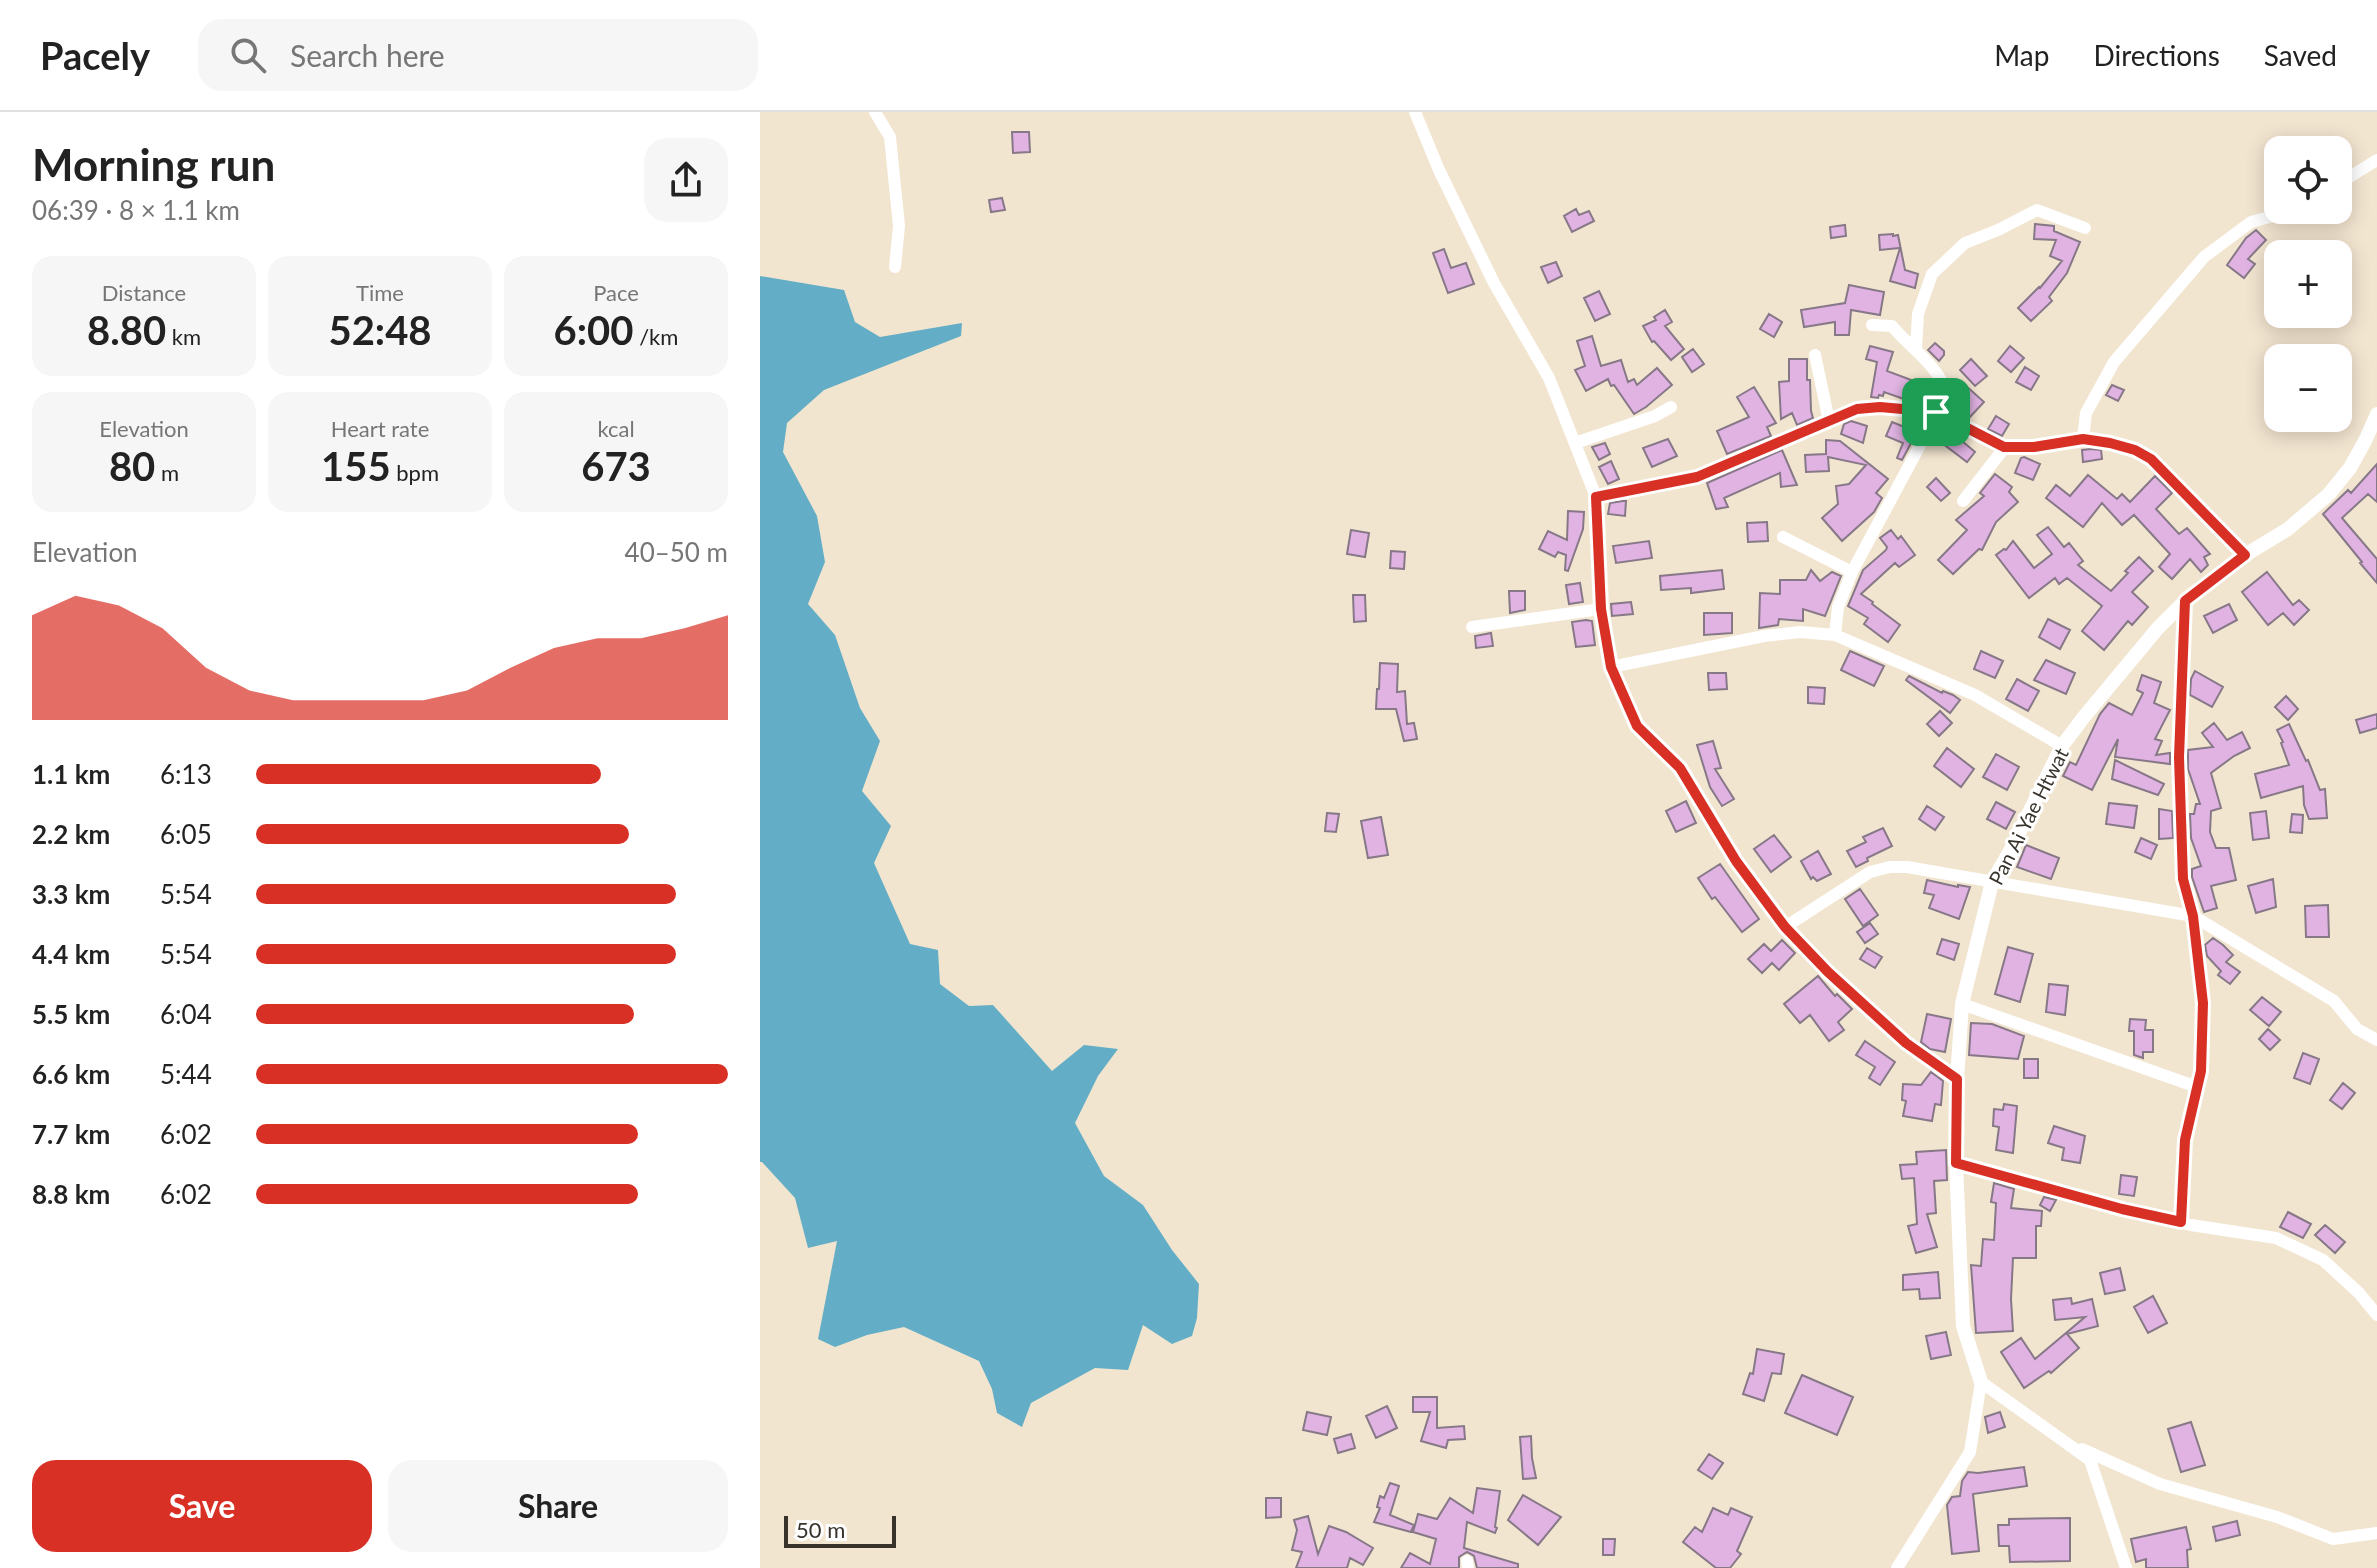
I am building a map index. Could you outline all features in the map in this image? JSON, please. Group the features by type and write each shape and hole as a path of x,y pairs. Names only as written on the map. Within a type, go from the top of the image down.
{"street":[{"path":"875,112 890,137 899,226 895,267"},
{"path":"1415,112 1439,170 1494,283 1549,378 1596,497 1601,609 1611,667 1637,726 1680,768 1736,861 1785,927 1828,972 1906,1043 1957,1079"},
{"path":"2352,175 2377,160"},
{"path":"1916,349 1918,314 1932,274 1965,243 2037,210 2085,228"},
{"path":"2083,439 2086,413 2114,362 2204,257 2251,222 2264,218"},
{"path":"1835,635 1838,607 1852,572 1947,395 1944,382 1892,326 1872,325"},
{"path":"1815,355 1829,421"},
{"path":"1575,443 1655,416 1671,407"},
{"path":"1596,497 1697,477 1857,409 1936,412 2005,447 2034,447 2083,439 2135,450 2151,459 2245,555"},
{"name":"Pan Ai Yae Htwat","path":"1981,1382 1963,1326 1956,1163 1957,1079 1962,1004 1992,882 2062,746 2158,628 2185,601 2245,555 2288,529 2329,494 2350,468 2377,414"},
{"path":"1963,501 2005,447"},
{"path":"1783,537 1852,572"},
{"path":"2181,1222 2185,1140 2201,1071 2203,1003 2193,916 2183,879 2179,757 2185,601"},
{"path":"1472,627 1601,609"},
{"path":"1611,667 1764,636 1800,632 1835,635 1975,695 2062,746"},
{"path":"1785,927 1870,872 1890,867 1907,867 2193,916 2334,1001 2357,1029 2377,1040"},
{"path":"1962,1004 2197,1087"},
{"path":"1956,1163 2122,1209 2276,1238 2323,1260 2359,1293 2377,1315"},
{"path":"1897,1568 1970,1452 1981,1382 2090,1460 2126,1568"},
{"path":"2061,1439 2160,1484 2277,1517 2333,1539 2377,1533"}],"water":[{"path":"760,276 844,290 855,322 880,337 962,323 961,336 824,390 787,423 783,452 817,516 825,562 808,604 835,635 860,708 880,741 862,791 891,826 874,863 910,944 938,950 940,984 969,1006 993,1005 1052,1071 1084,1045 1118,1049 1098,1076 1075,1123 1104,1176 1143,1205 1199,1284 1197,1318 1192,1336 1172,1344 1143,1325 1128,1370 1095,1368 1031,1403 1022,1427 997,1413 992,1389 979,1361 904,1327 867,1335 835,1347 818,1339 837,1241 808,1248 795,1198 760,1162"}],"building":[{"path":"1012,132 1029,132 1030,152 1013,153"},
{"path":"1002,198 1005,210 991,212 989,200"},
{"path":"1576,209 1579,215 1589,211 1594,221 1572,232 1564,216"},
{"path":"2035,224 2054,226 2054,231 2080,242 2067,273 2049,297 2052,301 2031,321 2018,308 2062,261 2050,256 2056,240 2034,239"},
{"path":"1845,225 1846,236 1831,238 1830,227"},
{"path":"2256,230 2266,240 2248,259 2255,264 2244,278 2227,265 2246,238"},
{"path":"1879,235 1898,235 1905,270 1918,274 1915,288 1890,281 1900,248 1880,250"},
{"path":"1444,249 1451,268 1466,263 1474,284 1448,293 1433,253"},
{"path":"1556,262 1562,276 1548,283 1541,267"},
{"path":"1849,285 1884,292 1880,315 1851,310 1849,335 1835,335 1835,322 1804,327 1801,310 1845,303"},
{"path":"1599,291 1610,314 1595,321 1584,298"},
{"path":"1665,310 1672,322 1665,326 1684,349 1671,360 1652,342 1643,326 1656,320 1654,317"},
{"path":"1769,314 1782,322 1774,337 1760,329"},
{"path":"1592,336 1601,366 1621,360 1628,382 1634,379 1637,385 1657,368 1672,385 1634,414 1608,379 1586,391 1575,370 1585,366 1577,341"},
{"path":"1935,343 1944,351 1939,361 1928,350"},
{"path":"1870,346 1893,352 1887,371 1919,383 1904,399 1884,392 1878,398 1871,397 1877,362 1866,359"},
{"path":"2010,346 2024,358 2011,372 1998,361"},
{"path":"1693,349 1704,364 1692,372 1682,357"},
{"path":"1789,359 1807,359 1807,380 1810,380 1813,418 1797,425 1792,413 1781,419 1779,382 1789,381"},
{"path":"1971,359 1987,376 1975,386 1960,370"},
{"path":"2025,367 2039,376 2031,390 2016,382"},
{"path":"1965,385 1984,402 1969,418 1950,408"},
{"path":"2112,385 2124,390 2118,401 2106,395"},
{"path":"1754,387 1776,423 1767,427 1771,436 1727,454 1717,431 1749,417 1737,397"},
{"path":"1996,416 2009,424 2002,436 1988,429"},
{"path":"1851,421 1867,426 1863,443 1841,434 1844,424"},
{"path":"1892,422 1917,432 1902,460 1897,458 1903,443 1886,436"},
{"path":"1942,423 1957,432 1956,436 1975,452 1967,462 1934,437"},
{"path":"1668,439 1677,456 1652,467 1643,448"},
{"path":"1826,440 1840,441 1888,479 1876,493 1882,498 1874,512 1842,541 1822,518 1838,504 1836,486 1849,484 1866,465 1828,457 1829,471 1806,472 1805,455 1826,454"},
{"path":"1605,443 1610,454 1599,460 1592,447"},
{"path":"1782,450 1797,485 1781,487 1780,473 1724,498 1728,507 1716,509 1707,483"},
{"path":"2082,450 2101,450 2102,459 2083,462"},
{"path":"2024,457 2040,464 2033,480 2015,473"},
{"path":"1611,461 1619,479 1608,484 1599,467"},
{"path":"2377,464 2377,502 2368,494 2342,518 2377,559 2377,583 2323,514 2348,490 2351,493"},
{"path":"1995,474 2012,487 2009,492 2018,502 1996,522 1982,550 1979,549 1953,574 1938,560 1967,530 1956,520 1984,496 1980,493"},
{"path":"2088,475 2117,499 2122,494 2130,502 2155,476 2172,493 2156,509 2179,534 2187,528 2210,554 2204,557 2208,565 2201,572 2190,559 2172,579 2159,567 2170,554 2134,515 2122,525 2102,503 2083,527 2046,498 2056,485 2070,496"},
{"path":"1936,478 1950,493 1941,501 1927,487"},
{"path":"1626,501 1625,516 1608,514 1610,503"},
{"path":"1568,511 1584,512 1583,529 1568,571 1565,570 1566,555 1558,552 1555,557 1539,549 1548,531 1567,540"},
{"path":"1767,522 1768,541 1748,542 1747,523"},
{"path":"2048,527 2064,547 2069,543 2083,561 2078,565 2111,591 2139,557 2153,571 2132,592 2148,607 2132,625 2128,621 2104,650 2082,631 2102,606 2067,578 2059,584 2055,578 2029,598 1996,555 2006,550 2013,541 2034,568 2052,554 2037,535"},
{"path":"1351,530 1369,533 1365,557 1347,554"},
{"path":"1891,530 1898,539 1901,536 1915,555 1899,567 1895,563 1861,594 1900,625 1888,642 1864,624 1868,618 1848,606 1863,570 1886,550 1880,538"},
{"path":"1649,541 1652,558 1616,563 1613,546"},
{"path":"1391,551 1405,552 1404,569 1390,568"},
{"path":"1722,570 1724,589 1691,593 1691,588 1661,590 1660,576"},
{"path":"1811,570 1820,581 1832,572 1841,576 1825,616 1803,609 1803,621 1779,619 1778,625 1759,628 1760,593 1780,594 1780,580 1806,580"},
{"path":"2267,572 2293,605 2299,600 2309,610 2294,625 2283,613 2268,625 2242,592"},
{"path":"1580,583 1583,602 1569,604 1566,585"},
{"path":"1509,591 1525,591 1525,610 1510,613"},
{"path":"1353,595 1365,595 1366,621 1354,622"},
{"path":"1631,602 1633,614 1612,616 1611,604"},
{"path":"2229,604 2237,620 2213,633 2204,616"},
{"path":"1704,613 1732,613 1732,633 1704,635"},
{"path":"2048,619 2070,630 2060,649 2039,637"},
{"path":"1592,621 1595,645 1576,647 1572,622"},
{"path":"1491,633 1493,646 1476,648 1475,636"},
{"path":"1850,651 1884,666 1874,686 1841,670"},
{"path":"1981,651 2003,661 1995,678 1974,669"},
{"path":"2046,660 2075,673 2066,694 2034,680"},
{"path":"1380,663 1398,664 1397,692 1405,691 1407,724 1414,723 1417,739 1404,741 1396,709 1376,709"},
{"path":"2195,671 2223,687 2212,707 2190,695"},
{"path":"1708,673 1726,673 1727,689 1709,690"},
{"path":"2142,675 2161,682 2154,703 2170,710 2155,739 2162,741 2156,755 2170,753 2170,764 2115,757 2118,739 2092,790 2063,776 2070,762 2076,765 2100,714 2109,703 2132,715 2143,693 2137,690"},
{"path":"1909,676 1960,700 1950,713 1906,680"},
{"path":"2017,679 2039,691 2028,711 2006,699"},
{"path":"1808,687 1825,688 1824,704 1808,703"},
{"path":"2286,696 2298,709 2288,720 2275,707"},
{"path":"1940,711 1952,723 1939,736 1927,724"},
{"path":"2377,714 2377,728 2360,733 2356,720"},
{"path":"2214,723 2227,740 2242,732 2250,748 2211,773 2221,808 2211,811 2210,832 2216,848 2229,848 2236,880 2211,886 2217,908 2204,912 2192,877 2192,869 2201,866 2191,838 2190,814 2194,814 2196,804 2200,804 2188,769 2188,750 2213,747 2202,733"},
{"path":"2289,724 2320,790 2325,789 2327,818 2309,819 2304,805 2303,786 2261,798 2255,774 2289,765 2277,730"},
{"path":"1713,741 1721,768 1715,769 1734,799 1722,806 1710,787 1697,745"},
{"path":"1947,748 1974,769 1961,787 1934,766"},
{"path":"1996,754 2019,767 2007,790 1983,777"},
{"path":"2115,760 2164,784 2158,795 2112,779"},
{"path":"1686,801 1696,823 1676,832 1666,811"},
{"path":"1996,802 2015,812 2006,829 1987,819"},
{"path":"2109,803 2137,806 2134,828 2106,824"},
{"path":"1927,806 1944,817 1935,830 1919,819"},
{"path":"2159,809 2172,811 2173,838 2159,839"},
{"path":"2266,811 2269,838 2253,840 2250,813"},
{"path":"1327,813 1339,814 1336,832 1325,831"},
{"path":"2292,814 2303,815 2302,833 2290,832"},
{"path":"1381,817 1388,855 1368,858 1361,821"},
{"path":"1883,828 1892,846 1856,867 1847,851 1866,842 1863,837"},
{"path":"1774,835 1791,857 1771,872 1754,849"},
{"path":"2141,838 2157,845 2151,859 2135,852"},
{"path":"2026,845 2059,858 2051,879 2017,867"},
{"path":"1818,851 1831,874 1817,881 1813,877 1811,879 1801,861"},
{"path":"1720,864 1759,919 1742,932 1715,897 1712,899 1698,878"},
{"path":"2273,879 2276,907 2256,913 2248,886"},
{"path":"1927,880 1970,887 1959,919 1929,908 1934,895 1924,893"},
{"path":"1860,889 1878,915 1863,926 1845,899"},
{"path":"2328,905 2329,937 2306,937 2305,906"},
{"path":"1870,923 1878,934 1865,943 1857,932"},
{"path":"2213,938 2233,955 2226,962 2240,972 2230,984 2218,975 2221,971 2207,956 2205,945"},
{"path":"1942,939 1959,944 1954,960 1937,954"},
{"path":"1782,940 1795,953 1779,970 1772,963 1762,973 1748,959 1764,944 1771,951"},
{"path":"2008,947 2033,954 2020,1002 1995,994"},
{"path":"1867,948 1882,957 1875,968 1860,959"},
{"path":"1818,976 1835,996 1837,994 1852,1009 1838,1022 1844,1030 1829,1041 1810,1015 1800,1023 1784,1004"},
{"path":"2049,984 2068,986 2065,1015 2046,1012"},
{"path":"2262,997 2281,1012 2269,1026 2250,1010"},
{"path":"1927,1014 1951,1019 1945,1052 1930,1049 1921,1042"},
{"path":"2130,1019 2146,1020 2145,1030 2153,1030 2153,1052 2143,1052 2143,1058 2134,1055 2134,1031 2129,1031"},
{"path":"1971,1023 1992,1024 2024,1036 2018,1059 1969,1055"},
{"path":"2268,1029 2280,1040 2270,1050 2259,1039"},
{"path":"1865,1041 1895,1062 1880,1085 1869,1078 1875,1067 1856,1055"},
{"path":"2303,1053 2319,1059 2310,1084 2294,1078"},
{"path":"2024,1059 2038,1059 2038,1078 2024,1078"},
{"path":"1931,1072 1943,1081 1941,1105 1935,1104 1932,1121 1903,1116 1906,1101 1902,1100 1903,1084 1921,1085"},
{"path":"2343,1083 2355,1093 2342,1109 2330,1100"},
{"path":"2004,1104 2017,1106 2013,1153 1996,1150 1999,1127 1993,1126 1994,1109 2003,1110"},
{"path":"2054,1126 2085,1136 2080,1163 2062,1160 2064,1148 2048,1143"},
{"path":"1946,1150 1947,1180 1934,1181 1936,1213 1927,1214 1937,1247 1916,1253 1908,1226 1917,1224 1914,1178 1902,1179 1900,1165 1917,1164 1916,1152"},
{"path":"2121,1175 2137,1177 2134,1196 2119,1194"},
{"path":"1994,1183 2014,1189 2011,1208 2042,1211 2041,1226 2036,1226 2036,1258 2013,1258 2013,1331 1976,1333 1971,1265 1981,1266 1983,1239 1994,1240 1996,1203 1991,1202"},
{"path":"2044,1197 2056,1200 2050,1211 2040,1205"},
{"path":"2288,1212 2311,1224 2303,1238 2280,1227"},
{"path":"2325,1225 2345,1242 2335,1253 2315,1235"},
{"path":"2120,1268 2125,1290 2105,1294 2100,1273"},
{"path":"1938,1272 1940,1298 1920,1299 1919,1289 1903,1290 1903,1275"},
{"path":"2153,1296 2167,1323 2148,1333 2134,1307"},
{"path":"2071,1298 2072,1304 2092,1299 2098,1326 2067,1334 2079,1348 2051,1373 2049,1371 2024,1388 2001,1352 2021,1338 2035,1359 2085,1317 2055,1320 2053,1300"},
{"path":"1946,1332 1951,1355 1931,1359 1926,1336"},
{"path":"1757,1349 1784,1354 1781,1374 1772,1373 1764,1401 1743,1394 1750,1373 1753,1374"},
{"path":"1802,1375 1853,1397 1837,1435 1785,1413"},
{"path":"1413,1397 1437,1397 1437,1428 1464,1426 1465,1439 1448,1440 1446,1448 1421,1441 1430,1412 1413,1412"},
{"path":"1387,1406 1397,1428 1376,1438 1366,1416"},
{"path":"1307,1412 1331,1417 1327,1435 1303,1430"},
{"path":"2000,1412 2005,1427 1988,1433 1985,1417"},
{"path":"2191,1422 2205,1465 2181,1472 2168,1429"},
{"path":"1351,1434 1355,1448 1338,1453 1334,1439"},
{"path":"1531,1436 1536,1478 1523,1479 1520,1437"},
{"path":"1709,1454 1723,1463 1712,1479 1698,1470"},
{"path":"2024,1467 2027,1486 1973,1494 1979,1551 1952,1554 1947,1505 1952,1497 1960,1496 1962,1481 1968,1472"},
{"path":"1390,1483 1399,1486 1390,1515 1414,1525 1411,1532 1374,1522 1380,1508 1377,1507 1380,1496 1384,1498"},
{"path":"1477,1488 1500,1491 1497,1528 1495,1533 1467,1522 1464,1548 1518,1564 1518,1568 1477,1568 1474,1556 1467,1552 1459,1557 1459,1568 1401,1568 1410,1553 1430,1564 1436,1539 1413,1532 1418,1514 1437,1519 1450,1498 1473,1513"},
{"path":"1523,1495 1561,1517 1538,1545 1508,1520"},
{"path":"1266,1498 1281,1498 1281,1517 1266,1518"},
{"path":"1713,1508 1728,1515 1731,1508 1752,1517 1737,1551 1741,1554 1730,1568 1716,1568 1683,1542 1695,1527 1702,1532"},
{"path":"1308,1516 1318,1554 1329,1526 1373,1548 1363,1565 1350,1558 1347,1568 1296,1568 1302,1552 1292,1550 1297,1530 1294,1520"},
{"path":"2070,1518 2070,1561 2010,1562 2009,1546 1999,1546 1998,1525 2009,1525 2009,1519"},
{"path":"2237,1521 2240,1535 2216,1541 2213,1527"},
{"path":"2186,1527 2191,1549 2187,1550 2188,1568 2146,1568 2146,1559 2136,1562 2131,1539"},
{"path":"1603,1539 1615,1539 1614,1555 1603,1555"}],"route":[{"path":"1880,407 1936,412 2004,447 2034,447 2083,439 2135,450 2151,459 2245,555 2185,601 2179,757 2183,879 2193,916 2203,1003 2201,1071 2185,1140 2181,1222 1956,1163 1957,1079 1906,1043 1828,972 1785,927 1736,861 1680,768 1637,726 1611,667 1601,609 1596,497 1697,477 1857,409 1880,407"}]}
